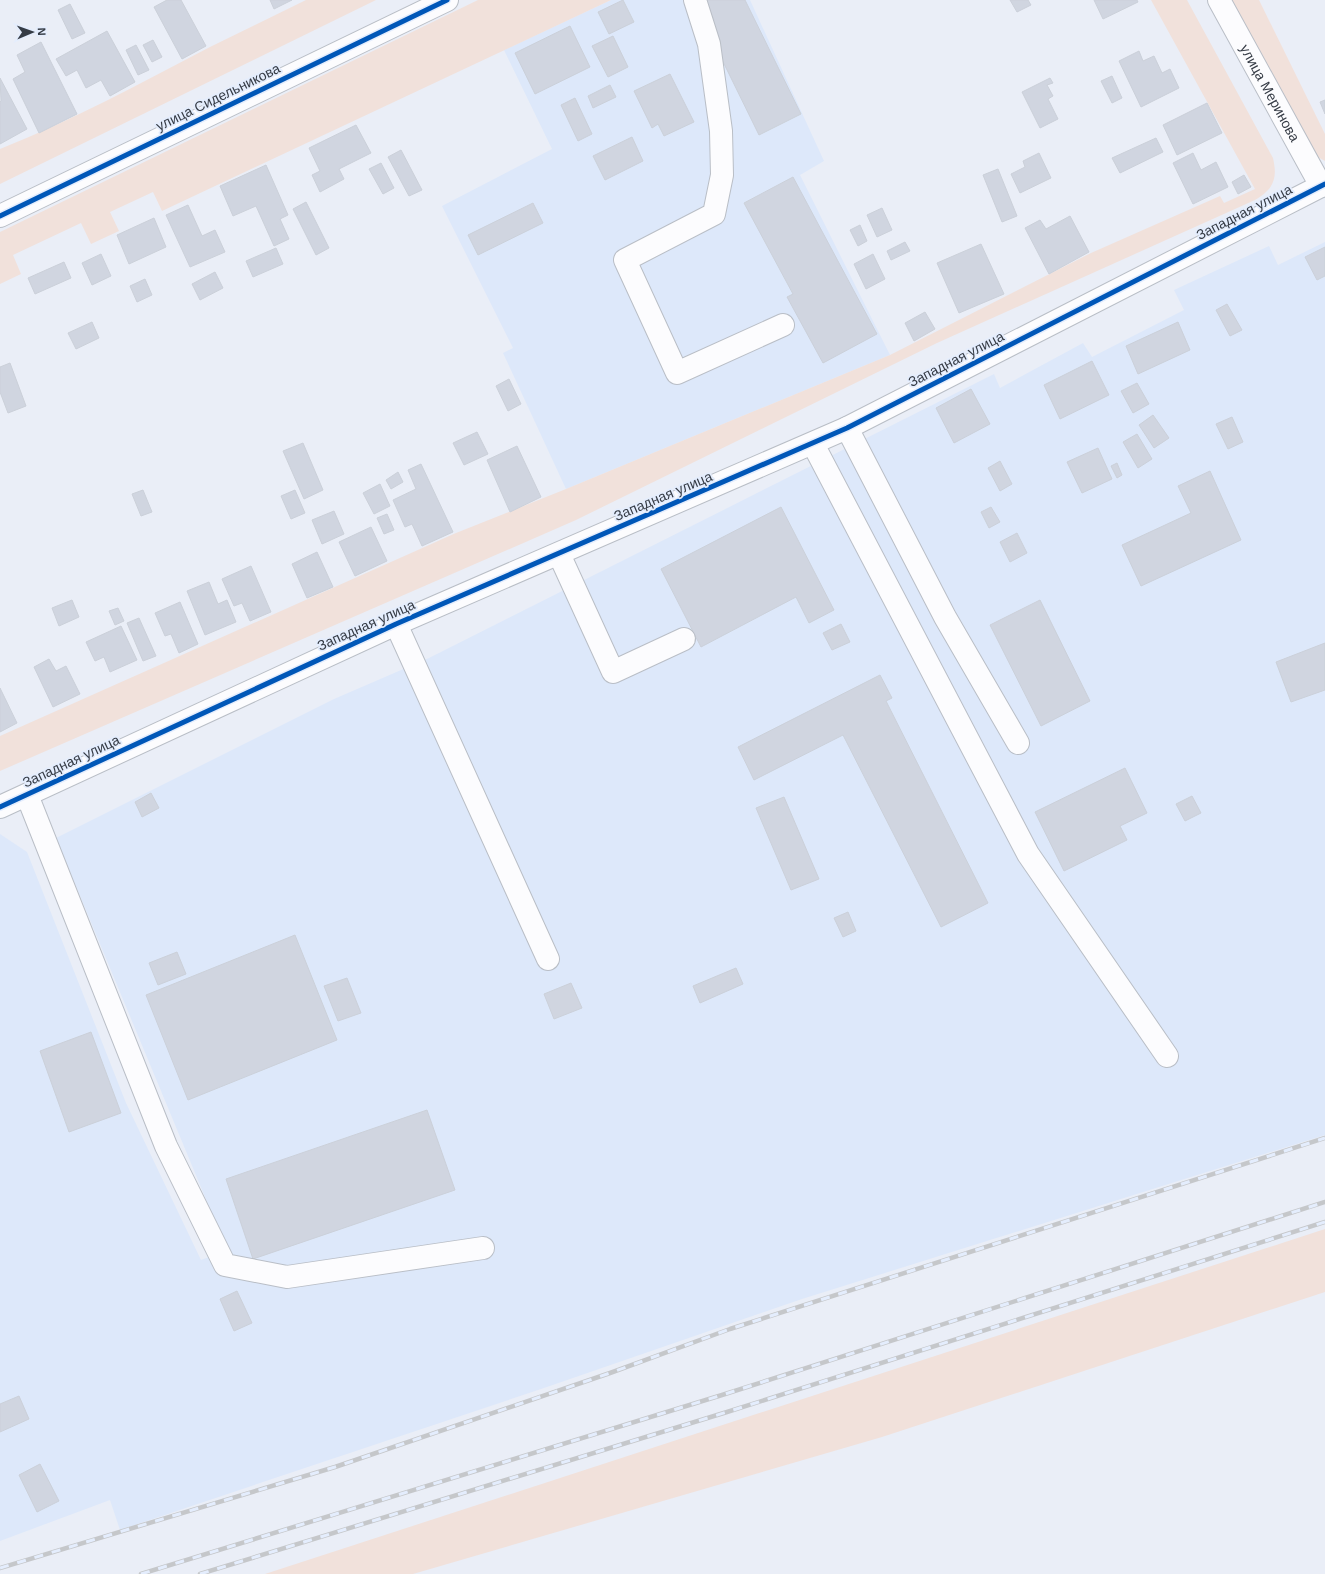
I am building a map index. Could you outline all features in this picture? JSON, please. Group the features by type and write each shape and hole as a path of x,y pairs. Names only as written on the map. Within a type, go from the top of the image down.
{"street":[{"name":"улица Сидельникова","path":"0,216 447,0"},
{"path":"695,0 709,44 721,131 722,175 714,214 625,260 677,373 783,325"},
{"name":"улица Меринова","path":"1219,0 1323,185"},
{"name":"Западная улица","path":"0,807 396,624 813,444 1323,185"},
{"path":"847,428 945,617 1018,743"},
{"path":"813,444 1028,854 1167,1056"},
{"path":"559,554 613,672 684,639"},
{"path":"396,624 548,959"},
{"path":"27,795 166,1146 225,1265 288,1277 483,1248"}],"shaded area":[{"path":"306,0 376,0 0,184 0,149 54,126"},
{"path":"478,0 611,0 162,211 153,192 110,212 119,231 91,244 81,223 13,255 21,274 0,284 0,232"},
{"path":"611,0 750,0 824,161 800,175 890,355 566,489 503,353 513,348 442,206 552,149 504,50"},
{"path":"1151,0 1187,0 1273,158 1275,172 1273,183 1261,196 937,343 576,520 0,771 0,736 456,533 890,355 1091,253 1220,196 1224,203 1255,189"},
{"path":"1231,0 1259,0 1325,134 1325,161 1316,156"},
{"path":"1325,242 1325,1135 802,1299 544,1388 120,1530 110,1500 0,1541 0,834 27,852 126,1103 201,1260 227,1250 56,838 334,699 429,658 994,374 1000,388 1083,343 1092,357 1184,310 1174,290 1269,246 1278,265"},
{"path":"1325,1229 1325,1292 882,1437 413,1574 265,1574"}],"building":[{"path":"167,0 181,0 206,46 182,59 154,7"},
{"path":"270,0 292,0 274,9"},
{"path":"623,0 634,22 609,34 598,12"},
{"path":"704,0 745,0 801,114 759,135 705,25 714,20"},
{"path":"1010,0 1028,0 1031,5 1017,12"},
{"path":"1094,0 1137,0 1138,2 1103,19"},
{"path":"70,4 85,33 72,39 58,10"},
{"path":"570,26 590,67 535,94 515,53"},
{"path":"107,31 135,82 110,96 101,80 86,88 77,70 66,76 56,59"},
{"path":"613,36 628,67 608,77 592,46"},
{"path":"153,40 162,57 152,62 143,45"},
{"path":"41,42 77,114 39,133 13,79 25,72 17,55"},
{"path":"136,45 149,70 138,75 126,50"},
{"path":"1139,51 1143,61 1154,56 1162,73 1170,69 1179,88 1141,107 1119,61"},
{"path":"670,74 694,122 664,136 658,124 652,128 634,91"},
{"path":"1112,76 1122,98 1112,103 1101,81"},
{"path":"0,78 27,129 0,144 1,101"},
{"path":"1050,78 1053,83 1047,85 1053,96 1048,99 1058,119 1040,128 1022,92"},
{"path":"610,85 616,97 593,108 588,96"},
{"path":"575,98 592,134 578,141 561,105"},
{"path":"1325,100 1325,114 1320,102"},
{"path":"1207,103 1222,133 1177,155 1163,125"},
{"path":"356,125 371,153 339,169 344,179 320,192 312,175 320,171 309,148"},
{"path":"632,137 643,161 605,180 593,156"},
{"path":"1156,138 1163,152 1120,173 1112,158"},
{"path":"401,150 422,190 409,196 388,157"},
{"path":"1039,153 1051,178 1020,193 1011,174 1025,167 1023,161"},
{"path":"1193,153 1201,170 1216,162 1228,187 1193,204 1173,163"},
{"path":"381,163 394,188 383,194 369,169"},
{"path":"266,165 288,215 280,219 289,239 274,246 256,206 233,216 220,186"},
{"path":"998,169 1017,216 1002,222 983,175"},
{"path":"1244,175 1251,187 1238,194 1232,182"},
{"path":"793,177 877,334 823,363 787,297 793,294 744,203"},
{"path":"306,202 329,248 316,255 293,209"},
{"path":"533,203 543,223 478,255 468,235"},
{"path":"188,205 202,236 215,230 225,252 190,267 166,215"},
{"path":"882,208 892,230 877,237 867,215"},
{"path":"1070,216 1089,252 1049,274 1025,228 1040,220 1046,229"},
{"path":"154,218 166,247 129,264 117,235"},
{"path":"860,225 867,241 858,246 850,230"},
{"path":"905,242 910,251 891,260 887,251"},
{"path":"981,244 1004,294 959,313 937,263"},
{"path":"1325,247 1325,276 1317,280 1305,257"},
{"path":"276,248 283,264 253,277 246,261"},
{"path":"101,254 111,276 92,285 82,263"},
{"path":"873,254 885,279 866,289 854,264"},
{"path":"64,262 71,278 35,294 28,278"},
{"path":"215,272 223,288 200,300 192,284"},
{"path":"145,279 152,295 137,302 130,286"},
{"path":"1227,304 1242,330 1230,336 1216,310"},
{"path":"925,312 935,329 914,341 905,323"},
{"path":"92,322 99,338 76,349 68,333"},
{"path":"1178,322 1190,350 1138,374 1126,346"},
{"path":"1092,361 1109,395 1060,419 1044,385"},
{"path":"10,363 26,406 8,413 0,392 0,367"},
{"path":"509,379 521,404 508,411 496,386"},
{"path":"1137,383 1149,404 1133,413 1121,391"},
{"path":"971,389 990,424 954,443 936,408"},
{"path":"1153,415 1169,438 1154,448 1139,425"},
{"path":"1232,417 1243,442 1228,449 1216,424"},
{"path":"477,432 488,454 464,465 453,443"},
{"path":"1137,434 1152,459 1138,468 1123,442"},
{"path":"303,443 323,490 304,499 283,451"},
{"path":"517,446 541,497 510,512 487,460"},
{"path":"1098,448 1112,479 1082,493 1067,462"},
{"path":"1000,461 1012,484 1000,491 988,468"},
{"path":"1117,463 1122,475 1117,478 1111,466"},
{"path":"421,464 453,532 422,546 412,524 405,527 393,500 416,489 408,470"},
{"path":"1210,471 1241,540 1141,586 1122,545 1191,513 1178,486"},
{"path":"398,472 403,482 391,489 386,480"},
{"path":"380,484 390,506 374,514 363,493"},
{"path":"143,490 152,512 141,516 132,494"},
{"path":"295,490 305,513 291,519 281,496"},
{"path":"781,507 834,610 809,623 796,597 701,647 661,569"},
{"path":"991,507 1000,522 989,528 981,512"},
{"path":"334,511 344,534 322,544 312,520"},
{"path":"387,514 394,530 384,534 377,518"},
{"path":"371,527 387,561 355,576 339,542"},
{"path":"1017,533 1027,553 1010,562 1000,542"},
{"path":"317,552 333,587 307,598 292,564"},
{"path":"251,566 271,612 250,621 242,603 234,606 222,579"},
{"path":"209,582 218,604 227,600 236,622 205,635 187,591"},
{"path":"72,600 79,617 59,626 52,608"},
{"path":"1040,600 1090,701 1041,726 990,625"},
{"path":"180,602 198,644 179,653 171,634 165,636 155,613"},
{"path":"118,608 124,621 115,625 109,611"},
{"path":"139,618 156,656 143,661 127,623"},
{"path":"841,624 850,642 832,650 823,633"},
{"path":"121,626 137,660 110,672 104,657 95,661 86,642"},
{"path":"1325,643 1325,690 1291,702 1276,662"},
{"path":"49,659 56,671 66,666 80,694 53,707 34,667"},
{"path":"880,675 892,698 886,701 988,903 941,927 843,735 754,780 738,747"},
{"path":"0,688 17,723 0,732"},
{"path":"1125,768 1147,813 1120,826 1127,840 1064,871 1035,812"},
{"path":"151,793 159,808 142,817 135,802"},
{"path":"1192,796 1201,813 1185,821 1176,804"},
{"path":"784,797 819,879 791,890 756,808"},
{"path":"848,912 856,931 843,937 834,918"},
{"path":"295,935 337,1040 188,1100 146,995"},
{"path":"177,952 186,974 158,985 149,963"},
{"path":"736,968 743,984 700,1003 693,986"},
{"path":"347,978 361,1013 338,1021 324,986"},
{"path":"571,983 582,1008 554,1019 544,994"},
{"path":"91,1032 121,1113 69,1132 40,1051"},
{"path":"427,1110 455,1190 253,1259 226,1179"},
{"path":"237,1291 252,1323 234,1331 220,1299"},
{"path":"19,1396 29,1419 0,1432 0,1404"},
{"path":"40,1464 59,1501 37,1512 19,1475"}],"railway":[{"path":"0,1568 335,1467 610,1373 730,1329 1325,1138"},
{"path":"141,1574 722,1395 1325,1202"},
{"path":"200,1574 727,1412 1325,1222"}],"cycle path":[{"path":"0,216 447,0"},
{"path":"0,807 396,624 847,428 1325,184"}]}
